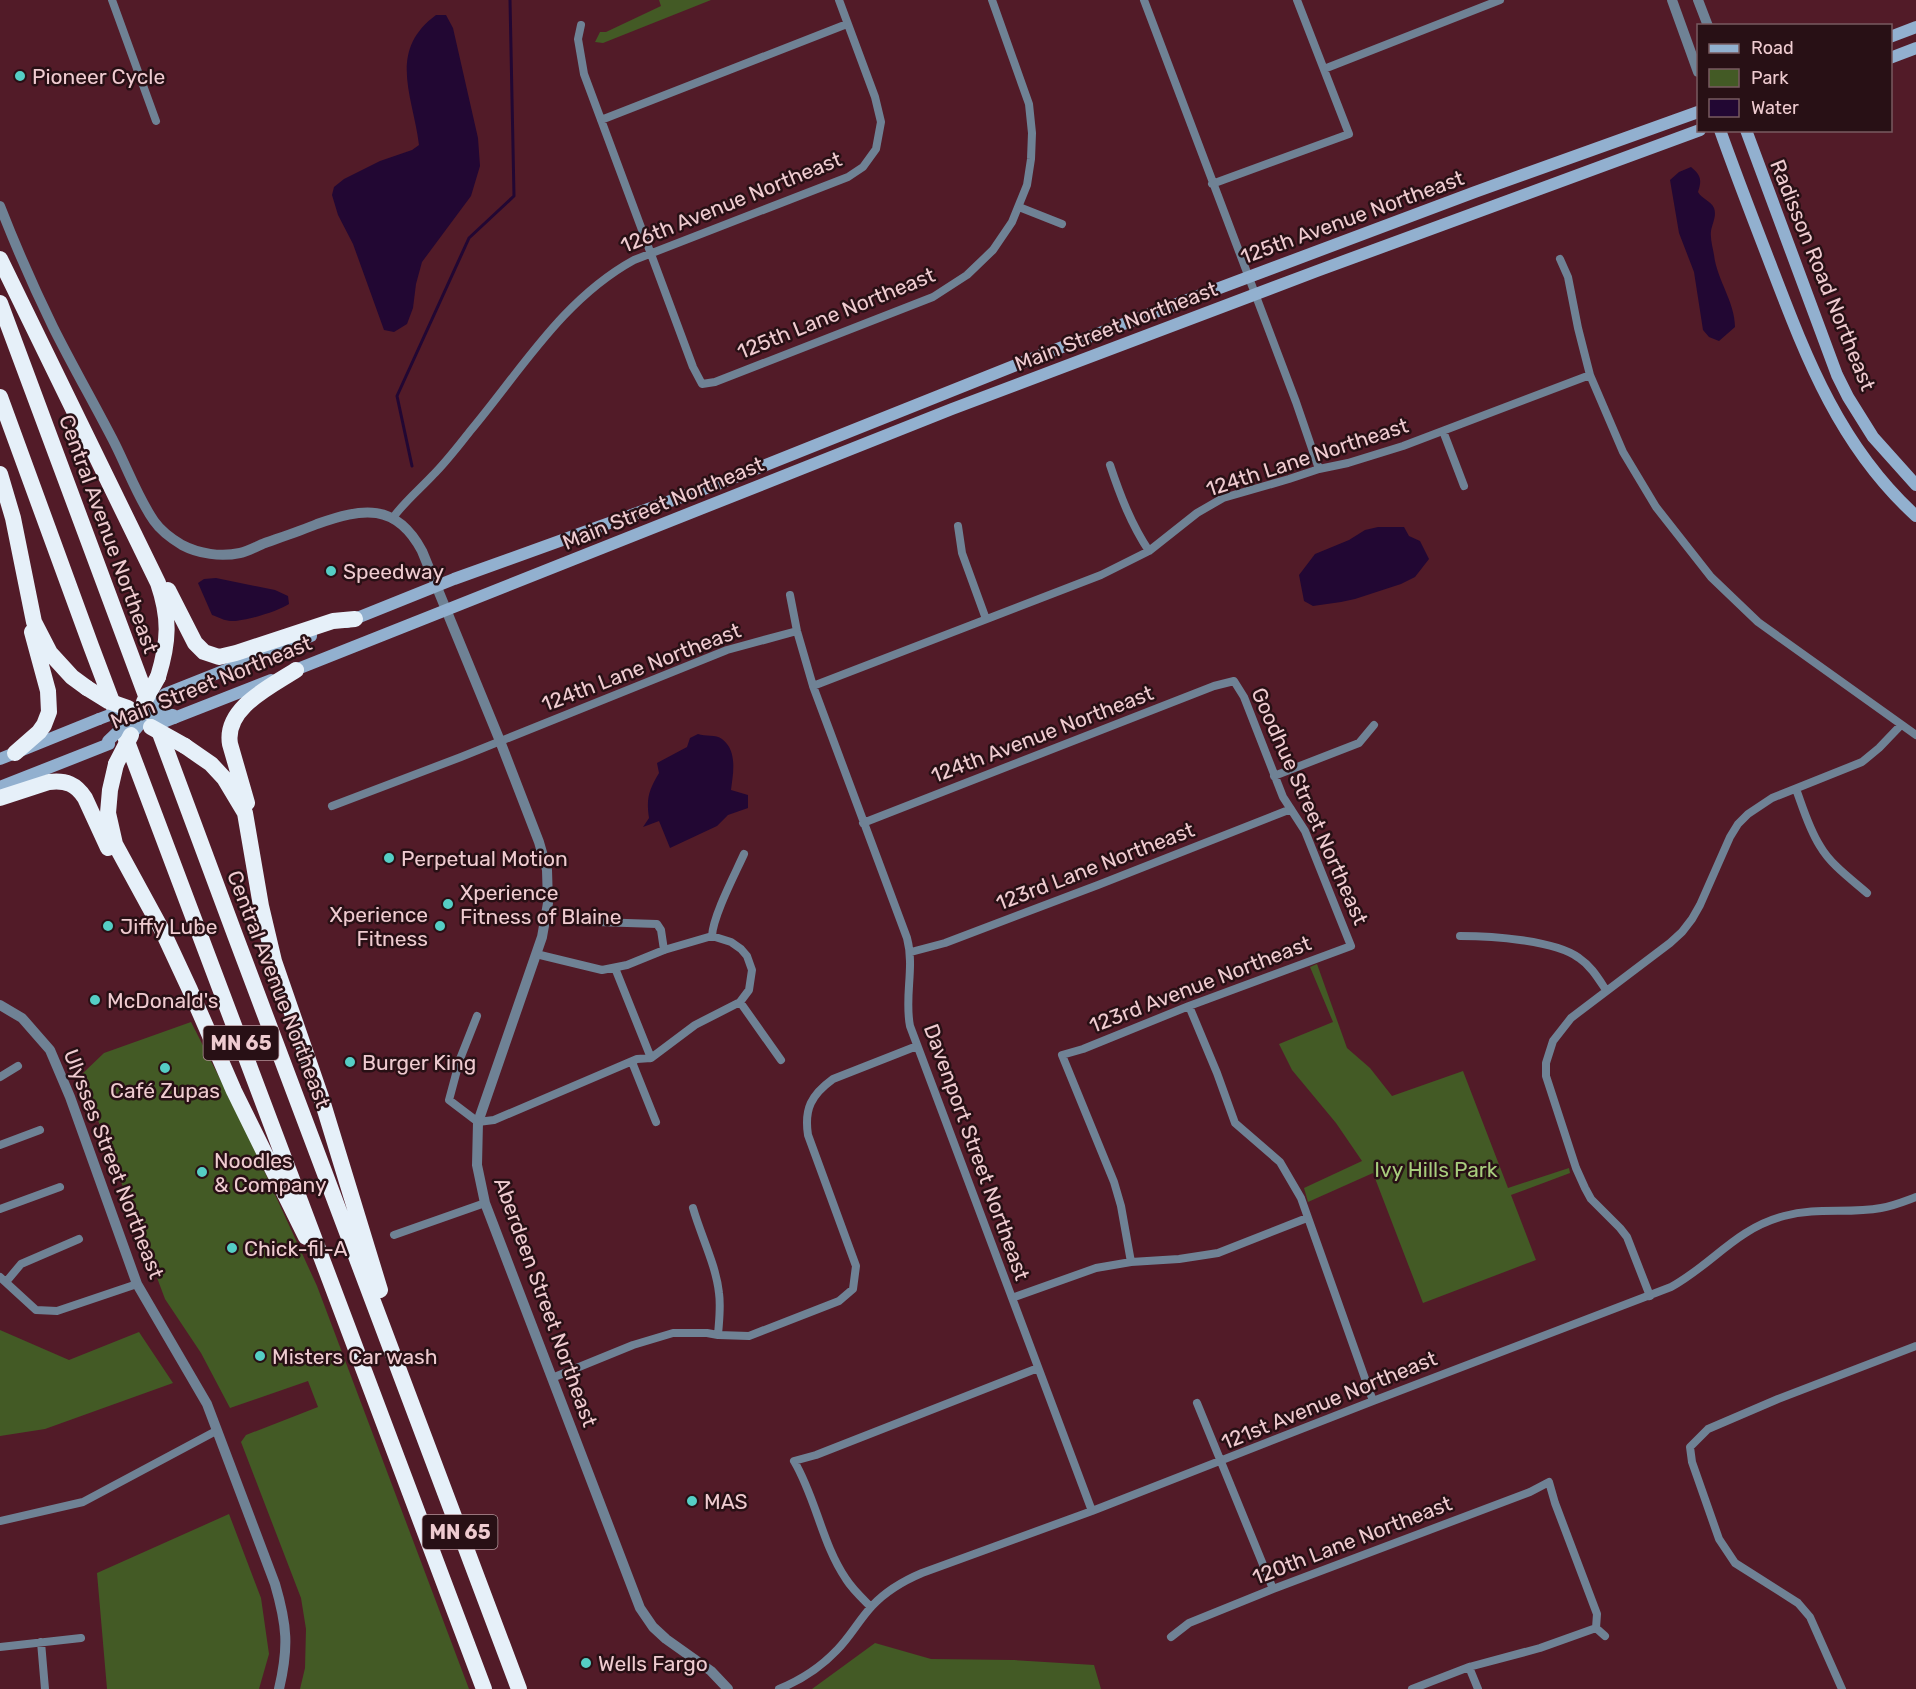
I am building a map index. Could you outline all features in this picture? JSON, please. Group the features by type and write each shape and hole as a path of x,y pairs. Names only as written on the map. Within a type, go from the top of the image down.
{"highway":[{"path":"0,259 158,583 167,618 165,650 158,677 116,764 108,804 110,828 119,853 163,932 237,1099 297,1221 335,1291"},
{"name":"Central Avenue Northeast","path":"0,303 519,1689"},
{"name":"MN 65","path":"0,397 95,657 484,1689"},
{"path":"0,474 7,493 34,622 50,653 87,688 211,764 224,778 245,813 261,906 274,961 328,1119 393,1330 402,1375"},
{"path":"134,532 164,580 190,636 200,649 209,655 219,657 227,655 333,621 355,618"},
{"path":"7,756 39,732 49,712 48,691 32,636 34,622"},
{"path":"245,813 248,804 229,737 232,722 238,712 252,700 296,670"},
{"path":"0,798 50,782 66,782 74,786 85,798 109,851 122,872 142,894"}],"main road":[{"path":"1892,36 1916,27"},
{"path":"1892,57 1916,48"},
{"name":"125th Avenue Northeast","path":"584,532 723,482 1041,355 1697,112"},
{"name":"125th Avenue Northeast","path":"1343,262 1697,131"},
{"name":"Radisson Road Northeast","path":"1721,132 1804,353 1828,402 1851,440 1874,471 1916,516"},
{"name":"Radisson Road Northeast","path":"1747,132 1837,375 1873,437 1916,485"},
{"name":"Main Street Northeast","path":"7,756 97,722 176,716 952,409 1343,262"},
{"name":"Main Street Northeast","path":"0,787 106,744 167,694 436,585 584,532"}],"street":[{"path":"112,0 156,121"},
{"name":"126th Avenue Northeast","path":"392,519 401,506 434,474 473,429 547,333 595,285 614,271 651,253 848,177 863,167 876,148 881,122 875,97 839,0"},
{"path":"992,0 1029,104 1032,133 1031,159 1027,185 1019,207 1062,224"},
{"path":"1144,0 1212,184 1256,294 1319,469"},
{"path":"1212,184 1349,134 1297,0"},
{"path":"1324,69 1500,0"},
{"path":"1672,0 1697,69"},
{"path":"1698,0 1707,24"},
{"path":"601,120 847,24"},
{"path":"581,25 578,39 584,74 651,253"},
{"name":"Central Avenue Northeast","path":"0,206 25,267 54,328 115,444 145,508 156,524 167,534 195,551 224,555 247,551 350,513 371,512 404,526 418,544 436,585"},
{"name":"125th Lane Northeast","path":"651,253 693,367 702,384 715,382 933,297 967,275 993,250 1019,207"},
{"path":"1560,258 1568,277 1590,375 1623,452 1656,507 1711,577 1758,622 1916,735"},
{"name":"124th Lane Northeast","path":"813,686 1101,575 1149,551 1197,513 1216,502 1319,469 1348,463 1403,446 1590,375"},
{"path":"1443,431 1464,486"},
{"path":"1110,465 1121,500 1149,551"},
{"path":"957,525 962,553 986,619"},
{"name":"Aberdeen Street Northeast","path":"436,585 500,741 547,870 548,903 542,937 478,1122 477,1165 485,1203 640,1608 653,1627 666,1639 711,1671 728,1689"},
{"name":"Davenport Street Northeast","path":"789,595 796,631 813,686 911,952 907,1012 910,1026 1092,1511"},
{"name":"124th Lane Northeast","path":"332,806 728,650 796,631"},
{"name":"Goodhue Street Northeast","path":"1234,681 1244,697 1283,797 1305,831 1351,946"},
{"name":"124th Avenue Northeast","path":"863,823 1214,686 1234,681"},
{"path":"1274,776 1359,743 1374,725"},
{"path":"1650,1296 1627,1237 1591,1199 1576,1168 1545,1076 1550,1050 1559,1032 1571,1018 1682,932 1700,905 1730,837 1748,814 1772,798 1862,762 1901,725"},
{"path":"1796,789 1820,847 1834,864 1867,893"},
{"name":"123rd Lane Northeast","path":"911,952 945,943 1065,898 1291,809"},
{"path":"712,936 715,922 744,854"},
{"path":"597,922 657,924 661,930 664,950"},
{"path":"477,1016 460,1059 449,1100 478,1122 494,1120 637,1059 651,1058 695,1024 740,1002 749,990 752,970 747,956 731,942 712,936 664,950 627,965 602,970 536,954"},
{"path":"1460,936 1481,936 1542,944 1565,950 1591,968 1606,990"},
{"name":"123rd Avenue Northeast","path":"1131,1262 1121,1206 1114,1182 1062,1055 1351,946"},
{"path":"615,968 651,1058"},
{"path":"740,1002 781,1060"},
{"name":"Ulysses Street Northeast","path":"0,1005 22,1018 50,1050 70,1097 137,1284 207,1404 281,1605 286,1632 286,1655 279,1689"},
{"path":"1189,1006 1235,1123 1280,1162 1301,1198 1372,1401"},
{"path":"552,1378 633,1345 673,1333 749,1336 839,1302 853,1289 856,1266 808,1135 807,1114 810,1104 823,1086 833,1079 917,1046"},
{"path":"632,1062 656,1122"},
{"path":"0,1077 18,1066"},
{"path":"0,1145 40,1130"},
{"path":"0,1209 60,1187"},
{"name":"121st Avenue Northeast","path":"779,1689 801,1680 837,1651 872,1607 890,1590 922,1573 1221,1462 1372,1401 1650,1296 1671,1287 1700,1269 1731,1241 1745,1232 1782,1216 1820,1209 1882,1208 1916,1197"},
{"path":"394,1235 485,1203"},
{"path":"693,1208 716,1276 720,1311 718,1335"},
{"path":"1012,1298 1096,1268 1218,1253 1307,1218"},
{"path":"79,1239 21,1264 3,1280 36,1310 57,1311 137,1284"},
{"path":"1842,1689 1810,1617 1798,1603 1735,1563 1719,1539 1692,1462 1690,1447 1708,1429 1778,1399 1916,1346"},
{"path":"872,1607 856,1593 839,1567 805,1479 794,1461 816,1455 1038,1368"},
{"path":"1197,1403 1274,1589"},
{"path":"0,1521 83,1502 216,1431"},
{"name":"120th Lane Northeast","path":"1170,1637 1189,1623 1530,1492 1549,1482 1597,1614 1596,1628"},
{"path":"1412,1689 1469,1667 1540,1648 1596,1628 1605,1636"},
{"path":"0,1647 81,1638"},
{"path":"41,1642 45,1689"},
{"path":"1469,1667 1478,1689"}],"green space":[{"path":"659,0 711,0 603,43 595,42 600,32 606,32 661,6"},
{"name":"Ivy Hills Park","path":"1317,964 1347,1048 1370,1068 1392,1096 1463,1071 1508,1188 1569,1168 1570,1173 1511,1195 1536,1260 1423,1303 1373,1173 1308,1202 1304,1188 1362,1161 1336,1123 1292,1070 1279,1044 1333,1022 1310,967"},
{"path":"191,1022 239,1116 317,1286 469,1689 300,1689 305,1668 306,1629 301,1598 241,1442 246,1435 318,1407 308,1381 230,1408 201,1353 165,1299 81,1075 104,1053"},
{"path":"0,1330 69,1360 139,1332 173,1383 45,1429 0,1436"},
{"path":"229,1514 261,1598 269,1654 259,1689 107,1689 97,1573"},
{"path":"875,1643 931,1659 1014,1660 1094,1665 1101,1689 812,1689"}],"water":[{"path":"436,15 446,15 453,28 478,138 480,166 471,196 422,262 413,308 407,324 394,332 384,330 353,244 338,215 332,195 334,187 344,179 419,145 409,92 408,59 412,44 421,29"},
{"path":"1691,167 1700,178 1698,192 1715,211 1711,234 1712,243 1716,264 1734,318 1735,327 1719,341 1709,337 1703,330 1694,272 1679,233 1670,180 1679,172"},
{"path":"1378,527 1404,527 1409,536 1420,541 1429,559 1415,577 1355,599 1313,606 1304,601 1299,575 1315,554 1349,540 1365,530"},
{"path":"216,578 275,590 288,596 289,604 252,618 237,621 224,620 212,615 198,583 204,579"},
{"path":"698,734 720,737 727,744 733,763 731,790 748,795 748,808 728,815 717,826 670,848 659,821 643,827 649,818 649,794 659,773 657,763 687,747 690,738"}],"waterway":[{"path":"412,466 397,396 469,238 514,196 510,0"}],"place":[{"name":"Pioneer Cycle","path":"20,76"},
{"name":"Speedway","path":"331,571"},
{"name":"Perpetual Motion","path":"389,858"},
{"name":"Xperience Fitness of Blaine","path":"448,904"},
{"name":"Jiffy Lube","path":"108,926"},
{"name":"Xperience Fitness","path":"440,926"},
{"name":"McDonald's","path":"95,1000"},
{"name":"Burger King","path":"350,1062"},
{"name":"Café Zupas","path":"165,1068"},
{"name":"Noodles & Company","path":"202,1172"},
{"name":"Chick-fil-A","path":"232,1248"},
{"name":"Misters Car wash","path":"260,1356"},
{"name":"MAS","path":"692,1501"},
{"name":"Wells Fargo","path":"586,1663"}]}
